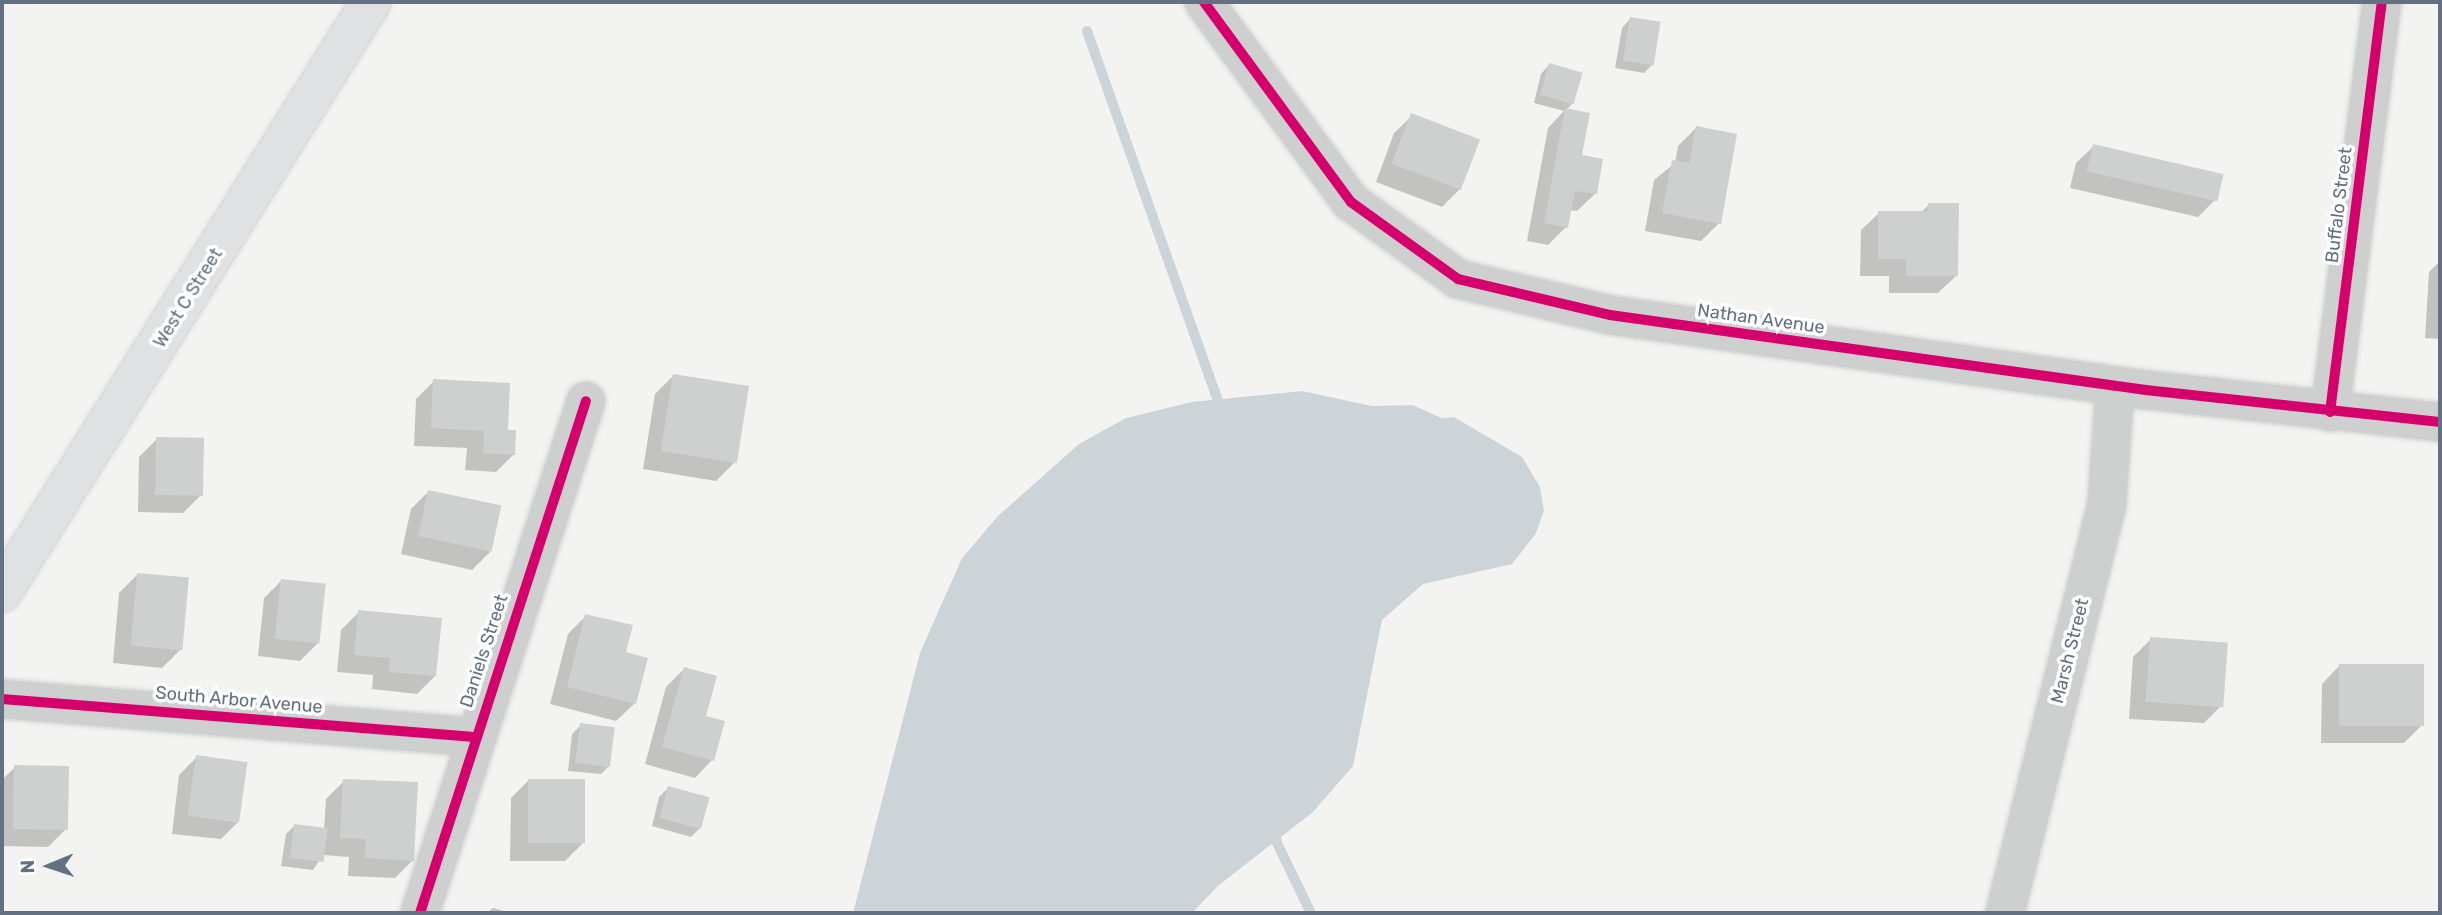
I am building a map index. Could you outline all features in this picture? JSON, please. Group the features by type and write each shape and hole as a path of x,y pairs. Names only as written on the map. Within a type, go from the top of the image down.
{"main road":[{"name":"West C Street","path":"2,592 371,2"}],"street":[{"name":"Nathan Avenue","path":"1204,2 1351,202 1458,279 1610,315 2115,386 2330,412 2440,422"},
{"name":"Buffalo Street","path":"2330,412 2382,2"},
{"name":"Marsh Street","path":"2005,913 2107,503 2115,386"},
{"name":"Daniels Street","path":"420,913 474,737 586,401"},
{"name":"South Arbor Avenue","path":"2,698 474,737"}],"shaded area":[{"path":"1302,391 1372,406 1413,405 1441,418 1454,417 1522,457 1540,487 1544,511 1535,535 1512,564 1423,584 1382,620 1353,766 1313,812 1219,885 1192,913 853,913 920,653 962,558 998,516 1079,444 1126,418 1192,402"}],"building":[{"path":"1630,17 1661,22 1654,65 1623,60"},
{"path":"1549,63 1583,73 1574,104 1540,95"},
{"path":"1565,108 1590,113 1582,155 1603,159 1597,194 1575,191 1568,228 1544,223"},
{"path":"1411,113 1480,140 1461,190 1392,163"},
{"path":"1696,126 1737,134 1721,224 1662,213 1672,160 1689,163"},
{"path":"2093,144 2224,174 2217,201 2087,171"},
{"path":"1928,203 1959,203 1958,276 1906,276 1906,259 1878,259 1878,211 1928,211"},
{"path":"673,374 749,386 737,463 661,451"},
{"path":"433,379 510,383 508,430 516,430 515,455 483,453 484,431 431,428"},
{"path":"156,437 204,438 203,496 155,495"},
{"path":"428,490 501,506 492,552 418,536"},
{"path":"137,573 189,578 182,650 131,646"},
{"path":"281,579 326,584 319,643 275,639"},
{"path":"358,610 442,618 436,676 389,672 390,658 354,655"},
{"path":"585,614 633,625 626,652 648,658 636,704 567,687"},
{"path":"2150,637 2228,642 2223,707 2145,702"},
{"path":"2339,664 2424,664 2424,726 2339,726"},
{"path":"684,667 717,676 706,716 725,721 714,761 662,747"},
{"path":"580,723 615,727 610,767 575,763"},
{"path":"196,755 247,762 239,823 188,815"},
{"path":"14,765 69,766 68,830 13,829"},
{"path":"343,779 418,782 414,861 365,858 366,839 340,838"},
{"path":"528,779 585,779 585,843 528,843"},
{"path":"668,786 710,797 701,829 659,818"},
{"path":"294,824 328,828 324,862 290,858"}],"waterway":[{"path":"1087,31 1222,413"},
{"path":"1277,830 1276,841 1311,913"}],"cycle path":[{"path":"1204,2 1351,202 1458,279 1610,315 2146,390 2440,422"},
{"path":"2330,412 2382,2"},
{"path":"420,913 586,401"},
{"path":"2,699 474,737"}]}
